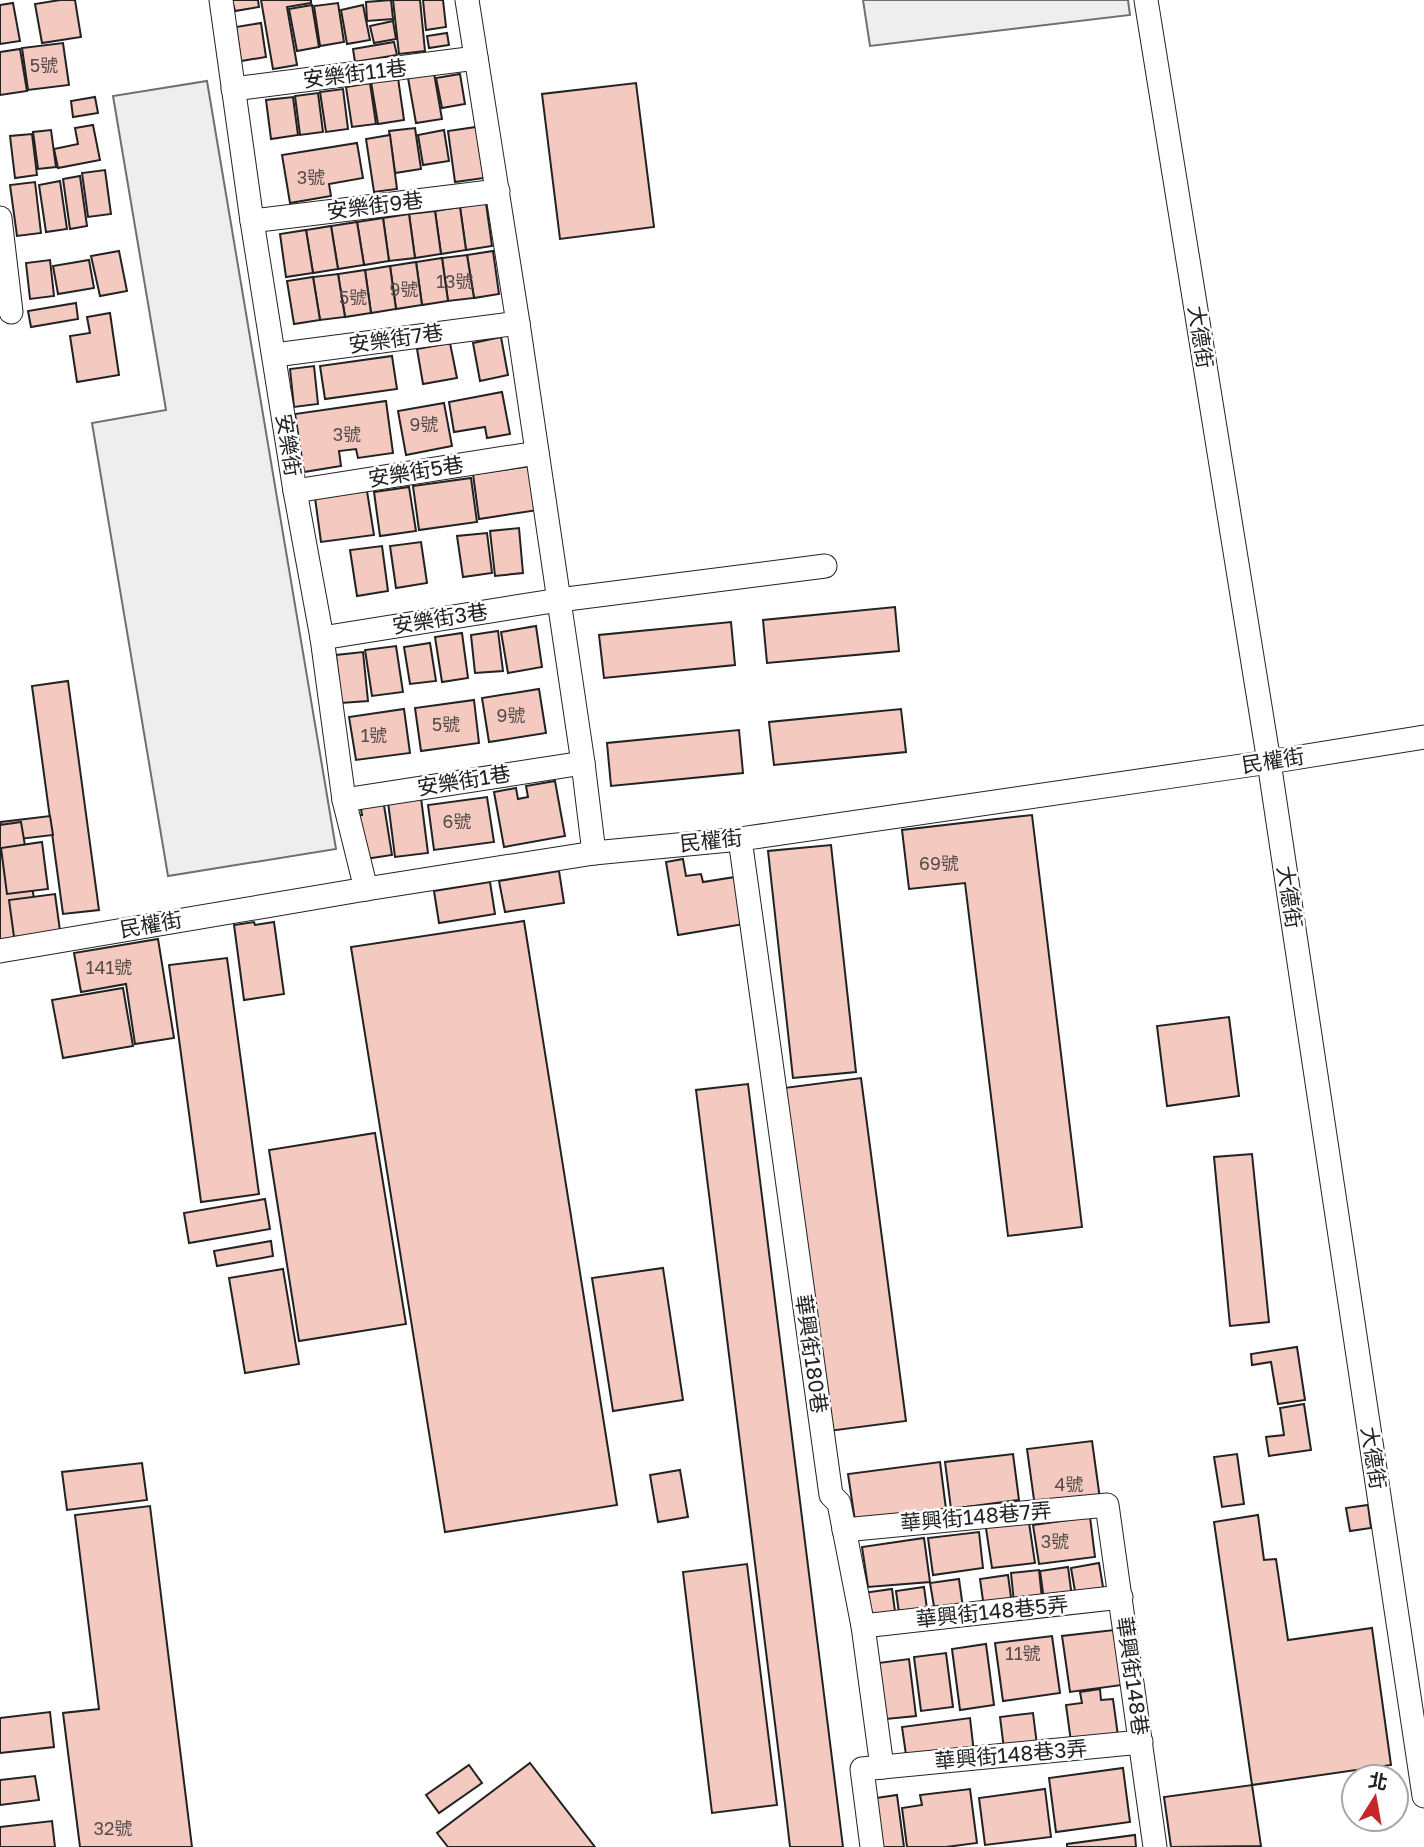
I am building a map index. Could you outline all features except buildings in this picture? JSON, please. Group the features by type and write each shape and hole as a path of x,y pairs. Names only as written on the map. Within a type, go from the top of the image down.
{"street":[{"name":"安樂街","path":"221,0 252,220 295,491 322,638 344,800 366,889"},
{"path":"467,0 559,600 594,853"},
{"name":"大德街","path":"1146,0 1269,762 1424,1796"},
{"name":"安樂街11巷","path":"233,89 476,58"},
{"name":"安樂街9巷","path":"252,220 498,191"},
{"path":"0,218 11,312"},
{"name":"安樂街7巷","path":"275,355 517,323"},
{"name":"安樂街5巷","path":"295,491 537,453"},
{"name":"安樂街3巷","path":"322,638 559,600 825,566"},
{"name":"民權街","path":"0,951 594,853 740,839 1424,737"},
{"name":"安樂街1巷","path":"344,800 583,763"},
{"name":"華興街180巷","path":"740,839 831,1495 839,1503 863,1626 881,1767"},
{"name":"華興街148巷7弄","path":"844,1530 1107,1505"},
{"name":"華興街148巷","path":"1107,1505 1155,1847"},
{"name":"華興街148巷5弄","path":"863,1626 1121,1597"},
{"name":"華興街148巷3弄","path":"881,1767 1141,1742"},
{"path":"872,1847 862,1769 881,1767"}],"shaded area":[{"path":"863,0 1128,0 1130,15 870,46"},
{"path":"207,81 336,849 168,876 92,423 166,410 113,96"}]}
